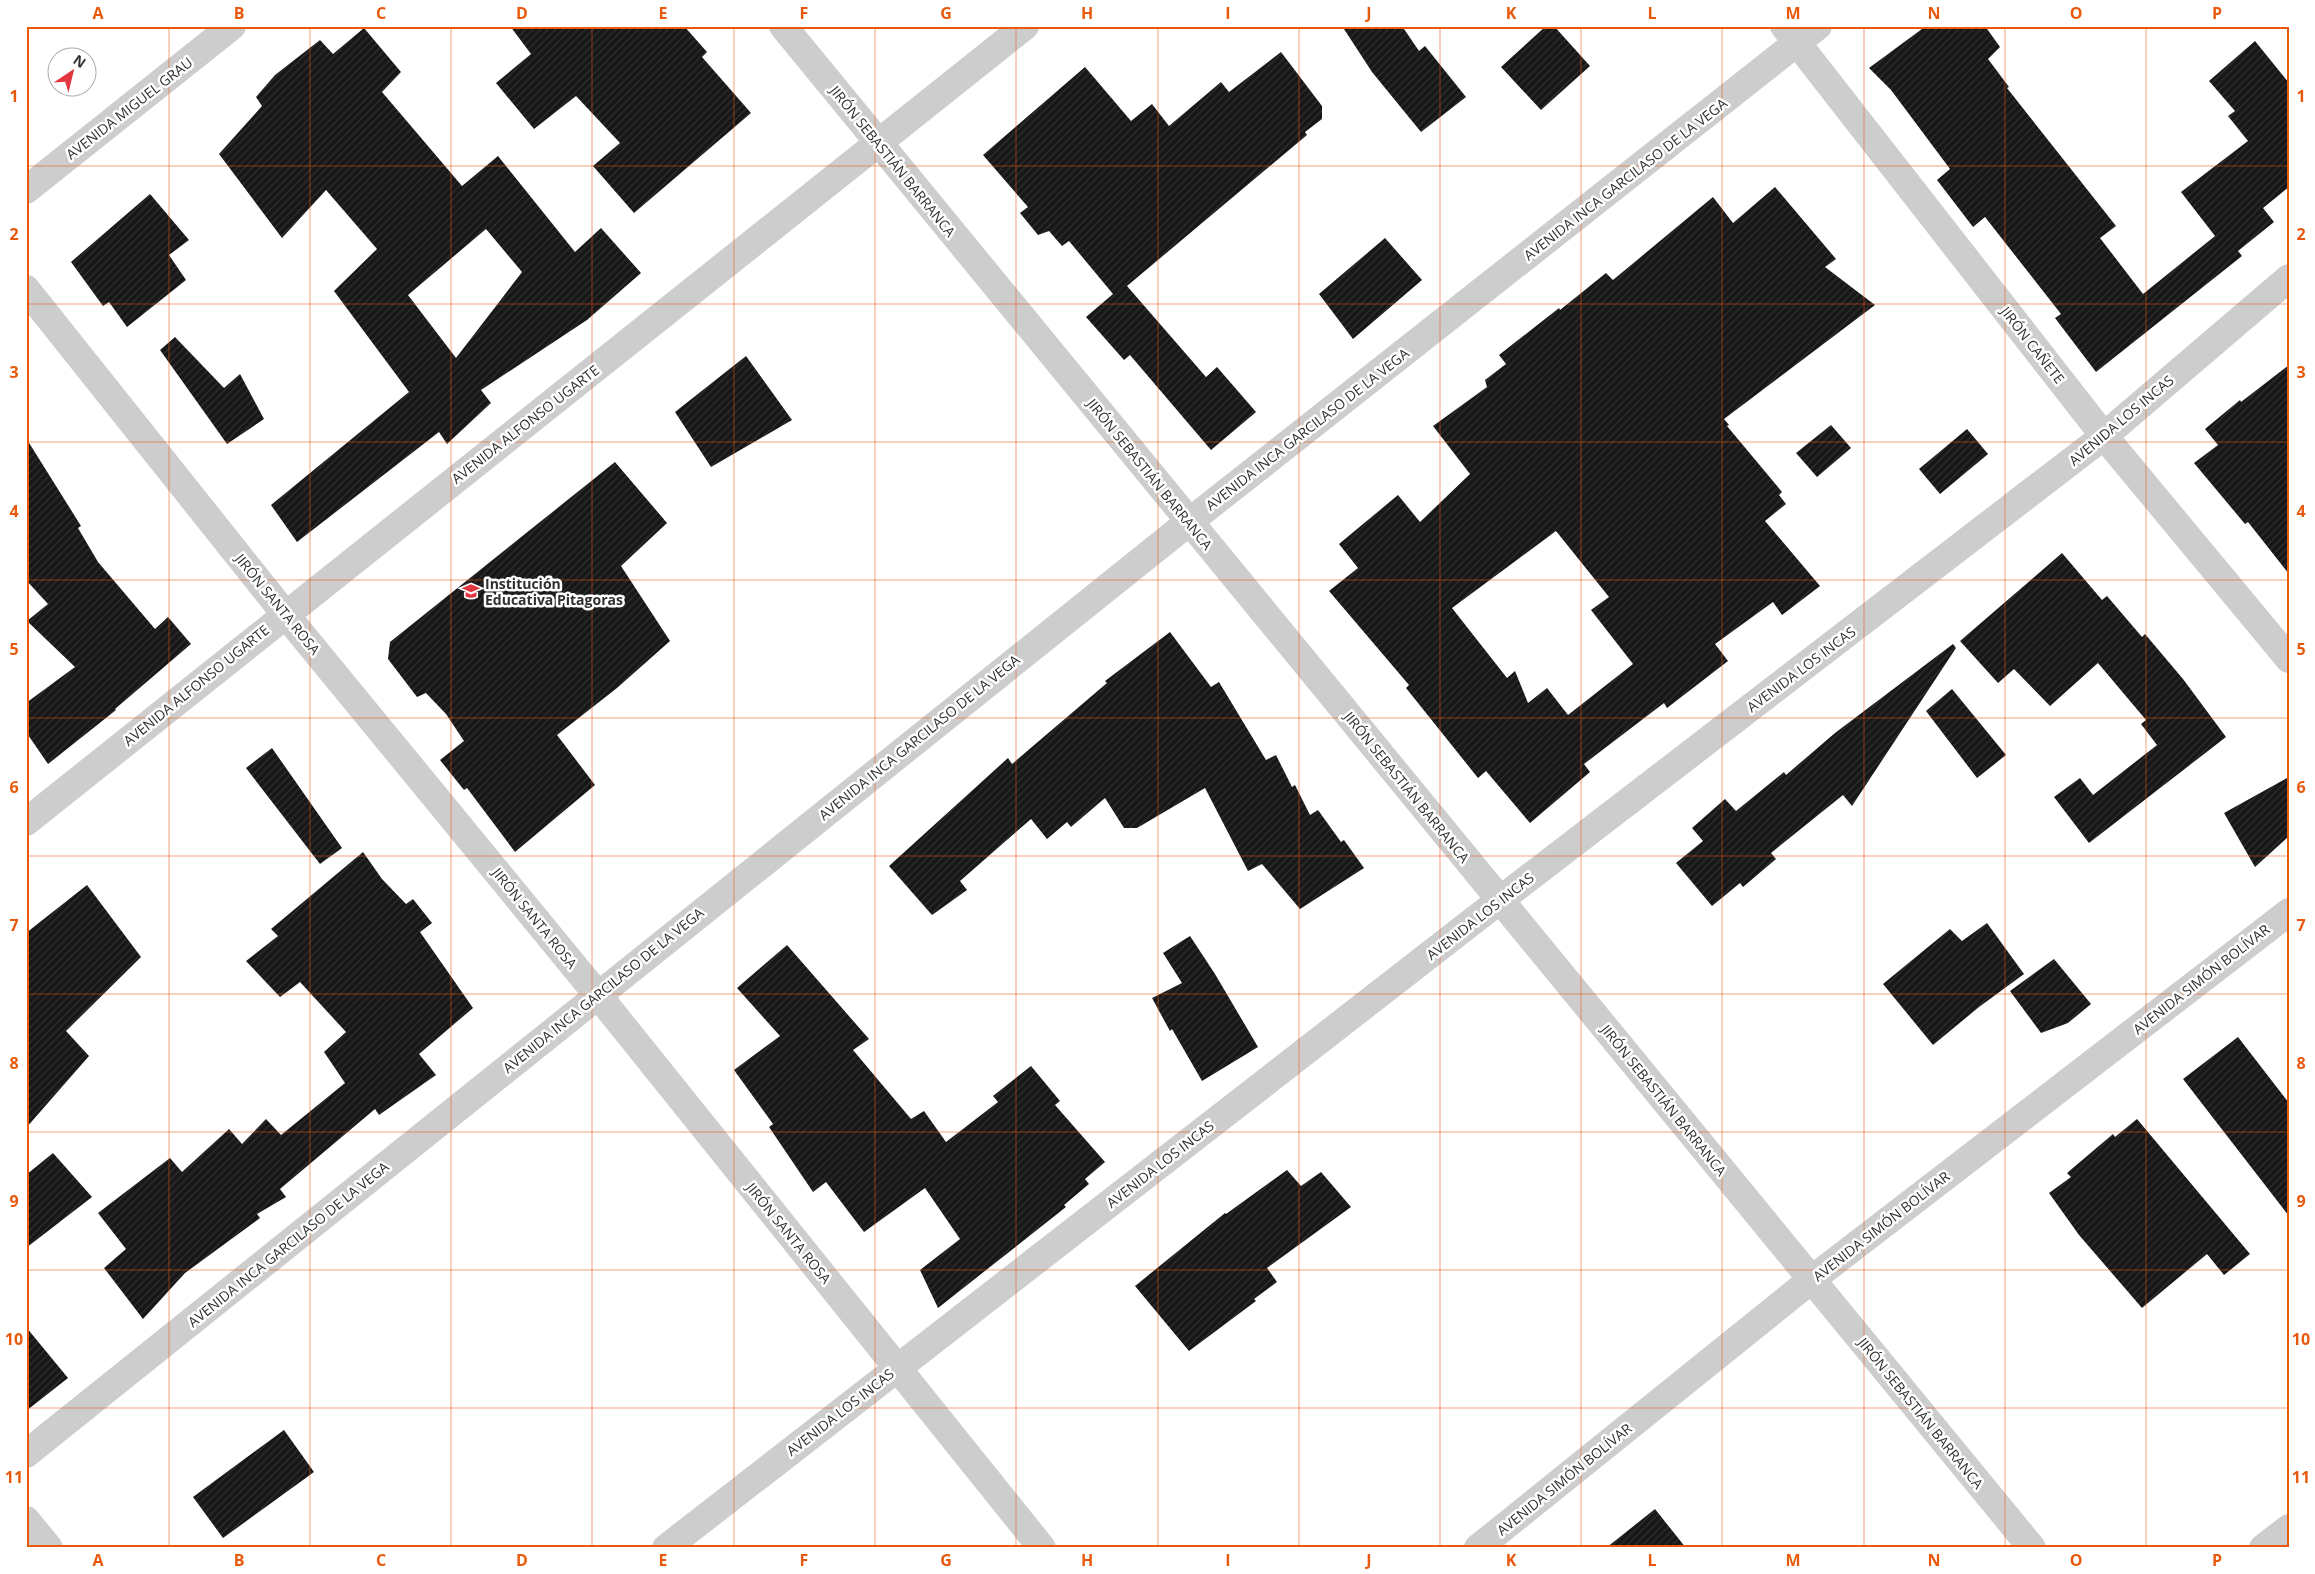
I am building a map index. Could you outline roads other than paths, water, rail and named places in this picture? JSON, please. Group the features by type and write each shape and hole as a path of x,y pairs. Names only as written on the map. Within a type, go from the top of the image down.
{"street":[{"name":"AVENIDA MIGUEL GRAU","path":"26,190 232,26"},
{"name":"JIRÓN SEBASTIÁN BARRANCA","path":"783,26 2032,1548"},
{"name":"AVENIDA ALFONSO UGARTE","path":"26,822 285,614 880,144 1025,26"},
{"name":"JIRÓN CAÑETE","path":"1800,32 2104,436 2289,658"},
{"name":"AVENIDA INCA GARCILASO DE LA VEGA","path":"26,1454 597,994 1800,32"},
{"name":"AVENIDA LOS INCAS","path":"666,1548 1500,900 2104,436 2289,278"},
{"name":"JIRÓN SANTA ROSA","path":"26,289 285,614 597,994 1042,1548"},
{"name":"AVENIDA SIMÓN BOLÍVAR","path":"1478,1548 1811,1280 2289,912"},
{"path":"26,1520 49,1548"},
{"path":"2263,1548 2289,1528"}],"place":[{"name":"Institución Educativa Pitagoras","path":"471,591"}]}
